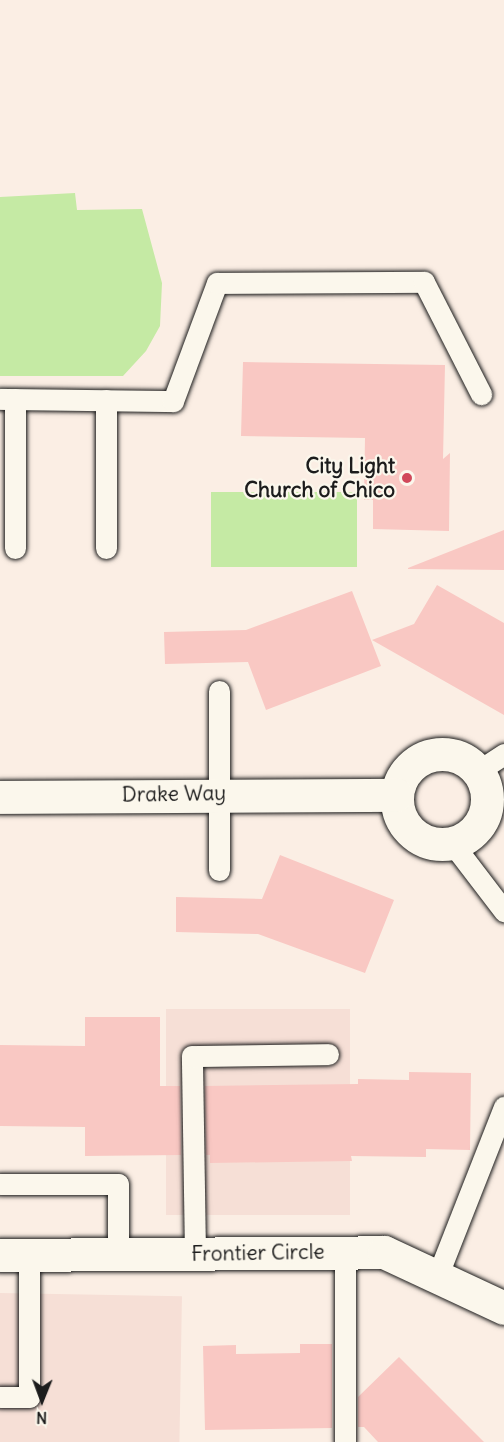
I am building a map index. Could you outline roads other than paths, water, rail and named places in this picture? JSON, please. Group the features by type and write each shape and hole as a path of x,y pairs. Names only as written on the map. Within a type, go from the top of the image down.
{"street":[{"path":"452,754 491,762 485,815 466,838 452,843 424,841 412,833 397,809 396,795 405,773 421,758 452,754"},
{"name":"Drake Way","path":"0,797 219,794 396,795"},
{"name":"Frontier Circle","path":"14,1255 384,1252 504,1308"}],"lane":[{"path":"15,548 7,399 173,401 217,283 424,282 481,394"},
{"path":"106,400 106,548"},
{"path":"219,691 219,870"},
{"path":"452,843 504,911"},
{"path":"195,1254 192,1056 327,1054"},
{"path":"437,1277 504,1107"},
{"path":"0,1184 118,1184 118,1254"},
{"path":"345,1252 345,1442"},
{"path":"0,1397 29,1397 14,1255"}],"place":[{"name":"City Light Church of Chico","path":"407,478"}]}
